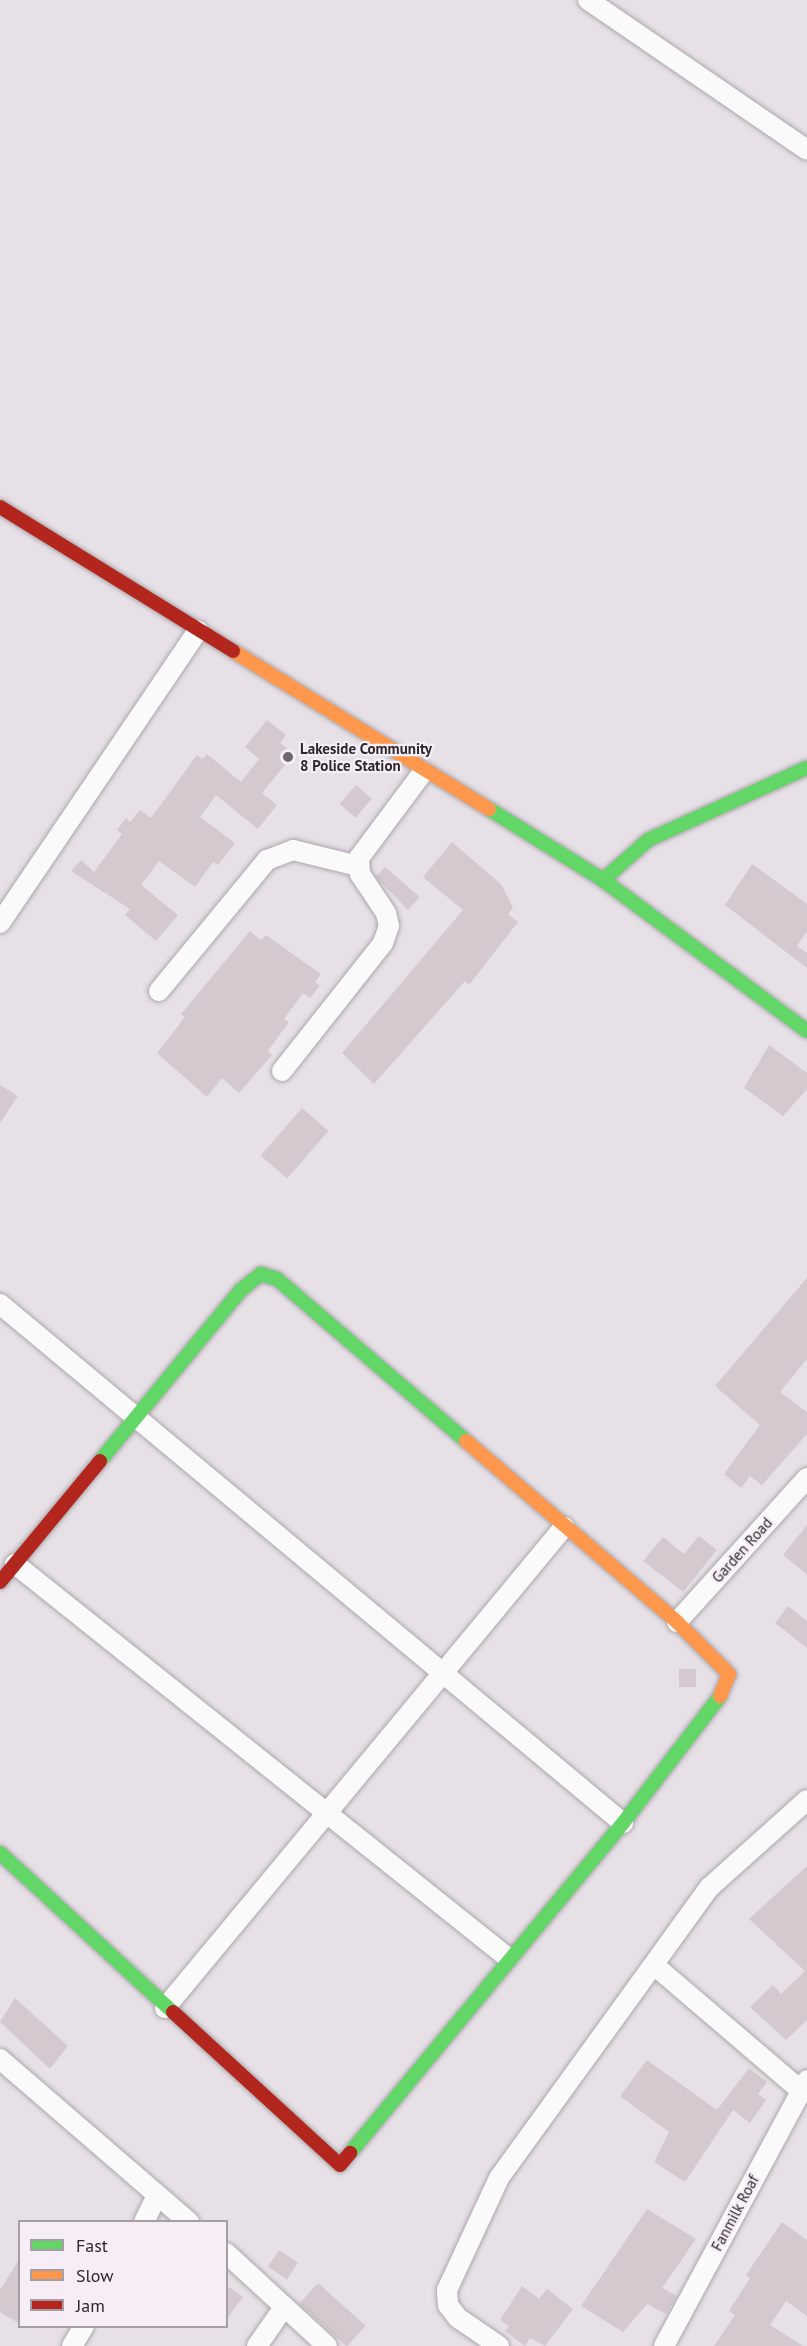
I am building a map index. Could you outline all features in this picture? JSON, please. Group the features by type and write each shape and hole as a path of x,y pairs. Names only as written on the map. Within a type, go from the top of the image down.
{"street":[{"path":"588,0 807,150"},
{"path":"0,507 423,772 603,880 807,1031"},
{"path":"0,924 198,631"},
{"path":"603,880 648,840 806,770"},
{"path":"358,866 423,772"},
{"path":"159,992 267,860 293,850 358,866 386,913 388,933 282,1071"},
{"path":"0,1582 241,1290 261,1274 277,1279 677,1622 729,1674 724,1690 622,1823 507,1957 340,2165 165,2008 0,1853"},
{"path":"0,1304 137,1414 442,1674 622,1823"},
{"name":"Garden Road","path":"677,1622 807,1478"},
{"path":"165,2008 564,1527"},
{"path":"15,1564 326,1816 507,1957"},
{"path":"500,2346 458,2318 448,2305 447,2290 500,2178 710,1887 807,1800"},
{"path":"654,1965 803,2085"},
{"path":"0,2059 187,2220"},
{"name":"Fanmilk Roaf","path":"664,2346 803,2085"},
{"path":"145,2220 157,2195"},
{"path":"228,2255 282,2310 327,2346"},
{"path":"257,2346 282,2310"},
{"path":"72,2346 83,2328"}],"building":[{"path":"267,720 286,735 280,743 294,754 262,793 277,805 258,829 216,795 200,817 235,843 218,865 213,862 195,887 159,861 141,885 178,915 156,941 125,915 130,909 71,871 81,860 94,872 122,834 117,830 126,818 130,822 140,810 151,818 197,755 202,759 207,754 241,782 259,759 245,747"},
{"path":"356,785 372,799 355,818 340,804"},
{"path":"452,842 502,885 513,908 508,914 518,922 469,985 465,981 374,1084 342,1053 463,910 423,877"},
{"path":"752,864 807,904 807,931 797,946 807,953 807,968 725,905"},
{"path":"385,867 420,897 408,910 376,877"},
{"path":"250,931 261,940 266,935 321,974 315,982 320,986 310,998 303,993 284,1019 289,1022 268,1051 272,1055 239,1093 222,1078 207,1097 157,1053 185,1017 181,1014"},
{"path":"769,1045 807,1073 807,1089 783,1116 744,1088"},
{"path":"0,1085 18,1096 0,1123"},
{"path":"302,1108 328,1131 287,1179 261,1156"},
{"path":"807,1278 807,1359 780,1392 807,1412 807,1434 762,1485 750,1476 741,1488 724,1474 760,1425 715,1386"},
{"path":"807,1525 807,1575 783,1555"},
{"path":"699,1536 717,1550 683,1592 643,1561 663,1537 684,1554"},
{"path":"788,1606 807,1621 807,1648 775,1623"},
{"path":"679,1669 696,1669 696,1687 679,1687"},
{"path":"807,1866 807,2020 786,2040 750,2007 773,1985 781,1994 805,1971 749,1919"},
{"path":"15,1998 68,2046 50,2069 0,2022"},
{"path":"647,2060 717,2110 749,2068 767,2082 758,2094 766,2100 750,2123 733,2110 685,2182 654,2162 669,2132 620,2096"},
{"path":"647,2209 696,2239 662,2288 677,2296 666,2314 647,2304 623,2332 581,2306"},
{"path":"782,2222 807,2240 807,2316 786,2301 770,2325 803,2346 714,2346 735,2315 729,2311 750,2278 746,2275"},
{"path":"279,2250 298,2263 287,2279 268,2267"},
{"path":"18,2261 18,2323 0,2312 0,2290"},
{"path":"318,2283 366,2326 346,2346 299,2304"},
{"path":"228,2286 243,2297 228,2317"},
{"path":"522,2286 539,2299 547,2289 573,2309 545,2346 530,2338 525,2346 505,2331 509,2326 500,2320"}],"traffic: fast":[{"path":"603,880 648,840 807,768"},
{"path":"489,809 603,880 807,1031"},
{"path":"100,1461 241,1290 261,1274 277,1279 466,1441"},
{"path":"350,2153 623,1823 720,1696"},
{"path":"0,1853 173,2012"}],"traffic: slow":[{"path":"233,651 489,809"},
{"path":"466,1441 677,1622 729,1674 720,1696"}],"traffic: jam":[{"path":"0,507 233,651"},
{"path":"0,1582 100,1461"},
{"path":"173,2012 340,2165 350,2153"}],"place":[{"name":"Lakeside Community 8 Police Station","path":"288,757"}]}
